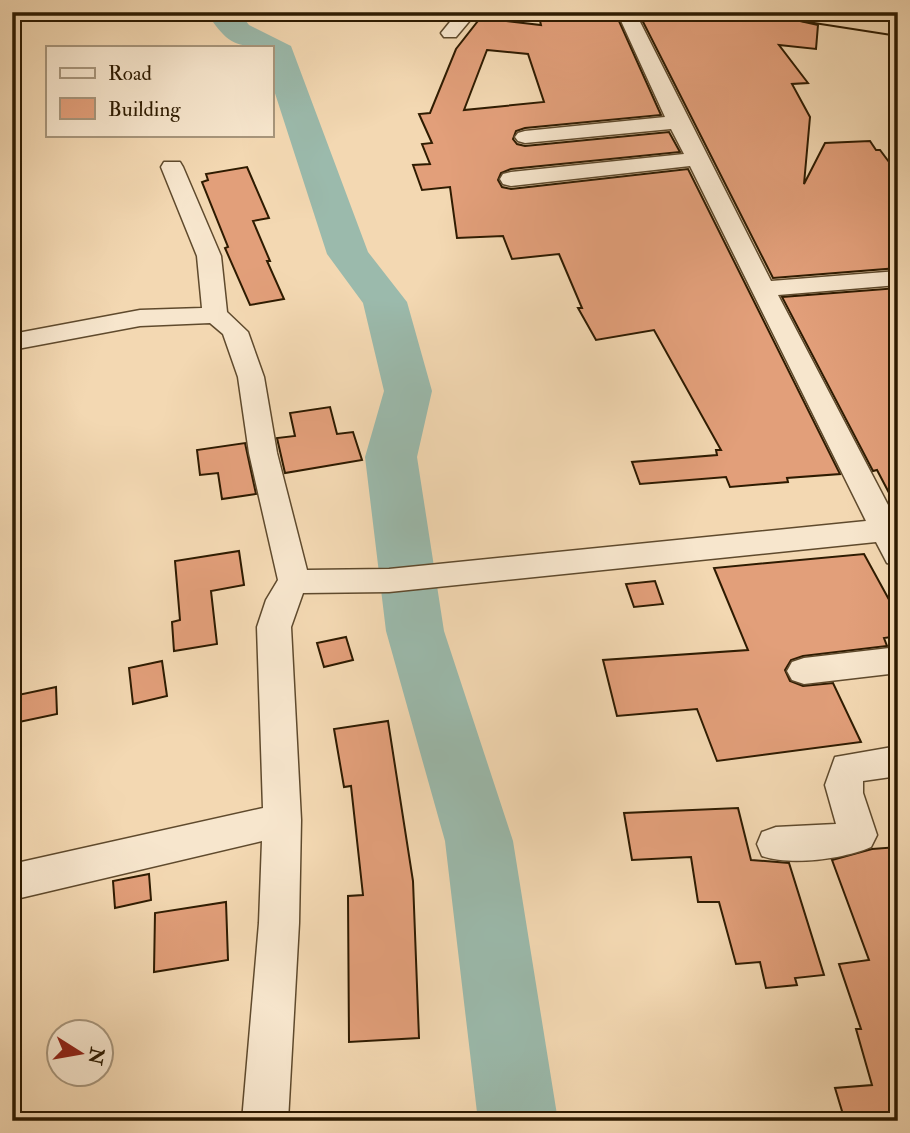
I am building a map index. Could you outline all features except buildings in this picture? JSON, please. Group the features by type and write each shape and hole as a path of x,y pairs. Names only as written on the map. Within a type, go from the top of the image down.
{"highway":[{"path":"795,12 845,16 898,28"}],"street":[{"path":"450,33 468,12"},
{"path":"294,580 331,583 892,543 674,114 626,12"},
{"path":"522,128 674,114"},
{"path":"511,179 697,159"},
{"path":"172,167 209,256 215,315"},
{"path":"764,289 898,278"},
{"path":"12,342 140,318 215,315 235,332 251,377 263,453 294,580 279,607 274,627 282,820 279,923 265,1121"},
{"path":"804,671 898,660"},
{"path":"776,844 846,840 858,835 855,820 843,794 842,780 848,768 898,761"},
{"path":"12,882 282,820"}],"waterway":[{"path":"222,12 238,32 266,46"},
{"path":"273,50 279,53 348,254 385,302 408,391 391,457 415,631 479,841 518,1121"}]}
